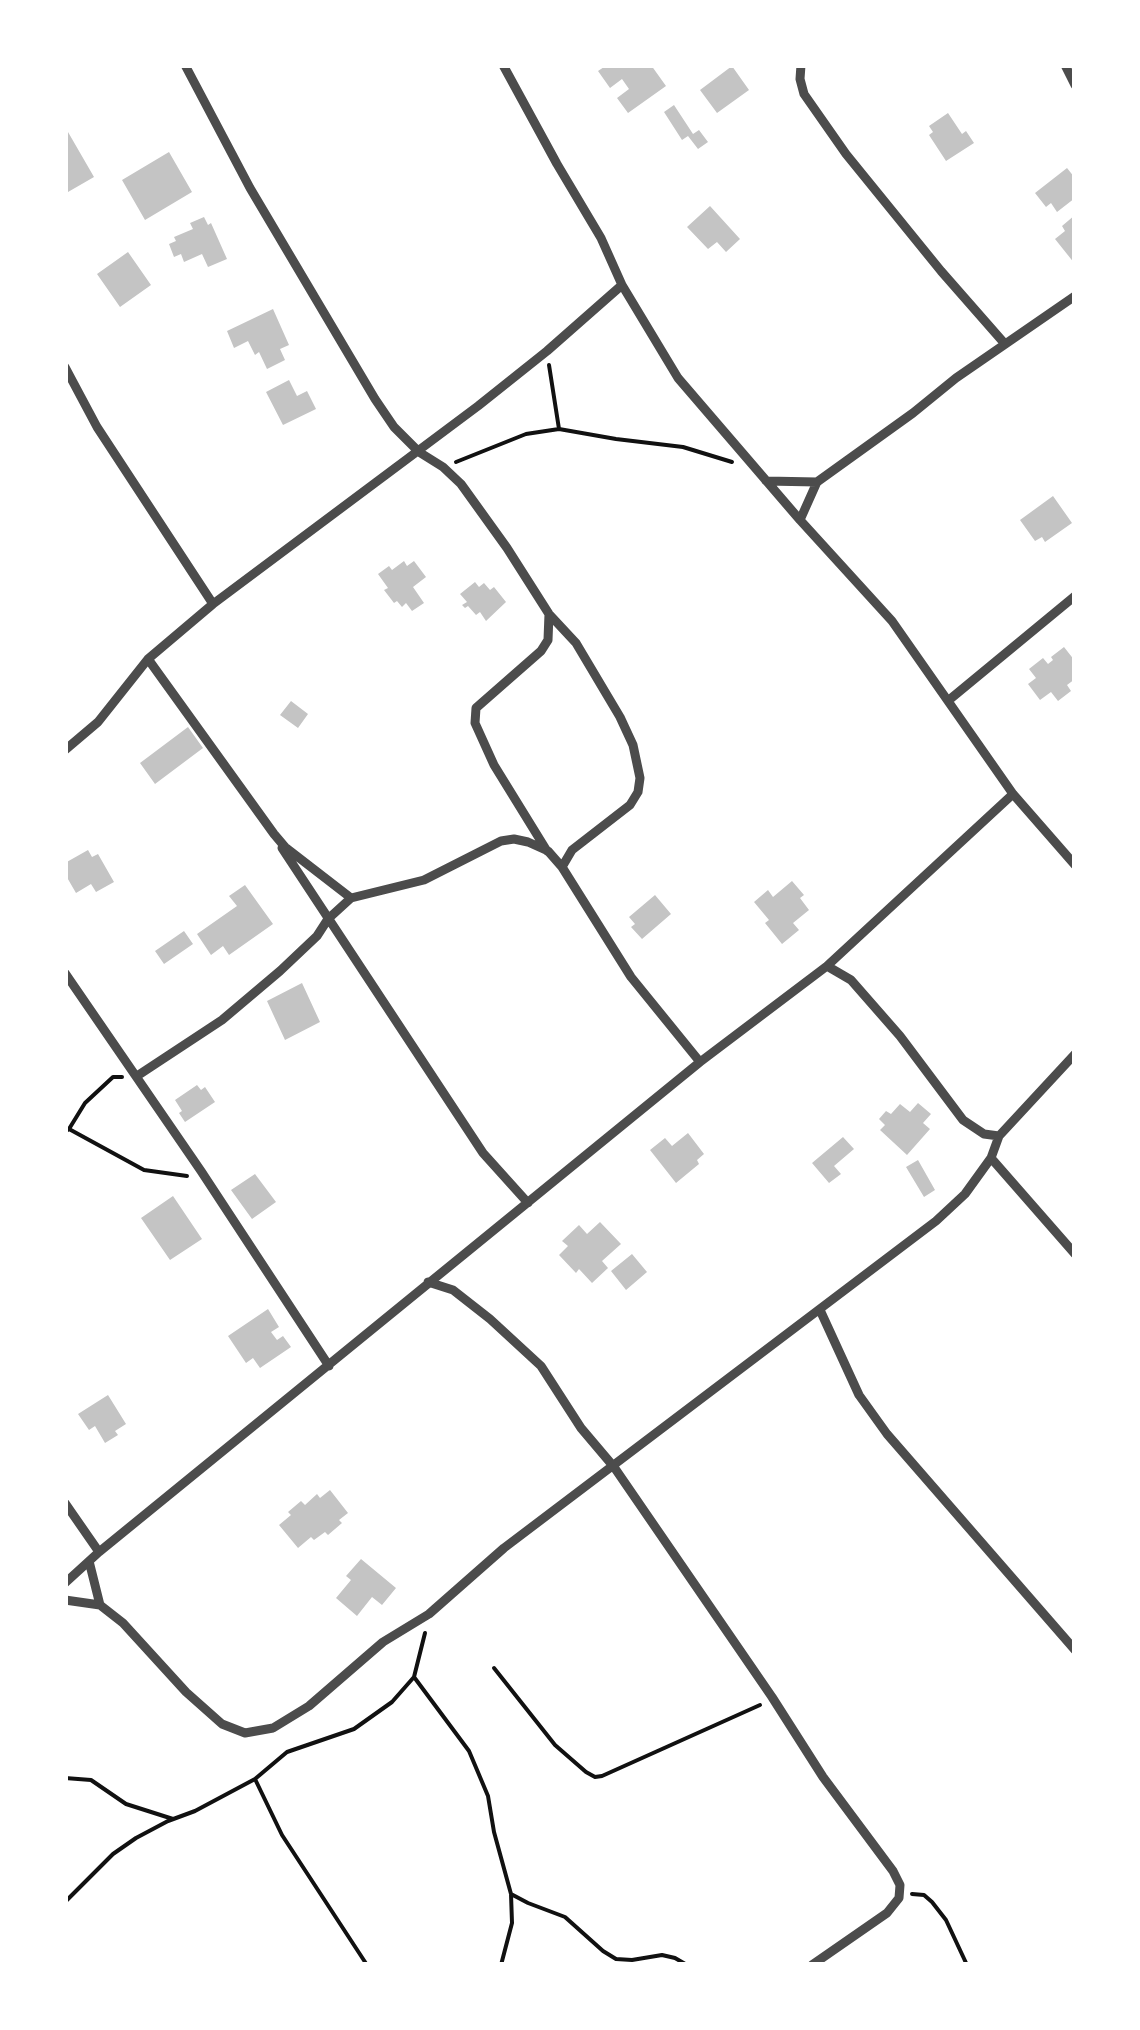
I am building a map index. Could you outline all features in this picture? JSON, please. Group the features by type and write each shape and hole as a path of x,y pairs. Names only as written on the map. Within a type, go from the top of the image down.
{"street":[{"path":"185,65 250,188 375,399 394,427 419,452 461,484 549,614 576,643 620,717 633,745 640,778 638,792 630,805 572,850 562,867"},
{"path":"503,65 601,238 622,285 678,378 892,621 1014,794 1075,865"},
{"path":"801,65 804,94 846,154 1005,344"},
{"path":"1065,65 1075,86"},
{"path":"65,750 98,722 148,659 213,604 419,452 547,352 622,285"},
{"path":"800,520 817,482 914,414 956,378 1075,296"},
{"path":"65,367 97,427 213,604"},
{"path":"766,481 817,482"},
{"path":"949,700 1075,596"},
{"path":"549,614 548,640 541,651 476,708 475,723 494,765 631,977 700,1062"},
{"path":"148,659 285,847 351,898"},
{"path":"65,1583 428,1282 700,1062 827,966 1014,794"},
{"path":"274,834 483,1153 528,1202"},
{"path":"137,1076 222,1020 305,948 351,898 424,880 501,841 514,839 548,851"},
{"path":"827,966 850,980 900,1036 962,1120 984,1134 999,1136"},
{"path":"65,972 329,1366"},
{"path":"65,1600 100,1605 123,1622 186,1692 222,1724 244,1733 273,1728 309,1706 384,1642 429,1614 504,1548 950,1208 991,1158 999,1136 1075,1054"},
{"path":"991,1158 1075,1254"},
{"path":"428,1282 453,1290 490,1318 540,1366 581,1428 614,1466 823,1777 893,1871 900,1884 900,1898 887,1913 812,1965"},
{"path":"820,1310 859,1395 888,1434 1075,1650"},
{"path":"65,1503 100,1552"},
{"path":"89,1561 100,1605"}],"path":[{"path":"547,352 560,429"},
{"path":"443,467 526,434 560,429 683,447 756,468"},
{"path":"137,1076 113,1078 84,1104 67,1130 144,1170 186,1177 201,1171"},
{"path":"65,1902 112,1854 136,1838 254,1779 287,1752 354,1729 392,1702 414,1677 429,1614"},
{"path":"494,1668 555,1745 595,1777 749,1712 772,1697"},
{"path":"414,1677 469,1751 488,1796 510,1894 512,1924 501,1965"},
{"path":"65,1778 91,1780 126,1804 173,1820"},
{"path":"254,1779 282,1835 367,1965"},
{"path":"510,1894 565,1917 616,1959 662,1954 687,1965"},
{"path":"900,1898 924,1895 932,1902 946,1920 967,1965"}],"building":[{"path":"607,65 651,65 666,86 628,113 617,98 629,89 622,79 610,88 598,71"},
{"path":"732,66 749,90 717,113 700,90"},
{"path":"674,105 693,134 699,130 708,142 698,149 688,136 682,140 664,112"},
{"path":"948,113 962,134 966,131 974,143 946,161 929,135 933,132 929,126"},
{"path":"68,132 94,177 68,192 65,134"},
{"path":"169,152 192,192 145,220 122,180"},
{"path":"1067,168 1075,178 1075,198 1057,212 1051,203 1046,207 1035,193"},
{"path":"710,206 740,239 726,252 717,242 708,249 687,227"},
{"path":"1075,215 1075,264 1055,239"},
{"path":"204,217 208,225 211,223 227,259 208,267 202,254 184,262 181,254 174,257 169,244 176,241 174,237 193,229 190,223"},
{"path":"128,252 151,285 120,307 97,274"},
{"path":"273,309 289,345 280,349 285,360 267,369 248,341 234,348 227,331"},
{"path":"289,380 297,396 307,391 316,409 283,425 266,392"},
{"path":"1053,496 1072,523 1045,542 1042,537 1035,541 1020,520"},
{"path":"404,561 407,566 414,561 426,577 413,587 424,603 412,611 406,603 402,607 397,601 394,603 378,574"},
{"path":"475,582 479,587 484,583 490,590 494,587 506,602 486,621 480,612 476,615 462,605 467,602 460,594"},
{"path":"1064,647 1075,661 1075,679 1067,685 1071,691 1058,701 1051,692 1040,700 1028,684 1036,678 1029,669 1043,658 1048,664"},
{"path":"291,701 308,714 298,728 280,715"},
{"path":"188,727 203,748 155,784 140,763"},
{"path":"88,850 92,857 98,854 114,882 96,892 91,884 76,893 65,874 65,863"},
{"path":"792,881 804,895 800,898 809,910 793,923 799,930 782,944 754,902 768,890 773,897"},
{"path":"245,885 273,924 229,955 223,946 211,955 197,934 237,906 229,896"},
{"path":"655,895 671,914 642,939 631,927 635,924 629,917"},
{"path":"184,931 193,944 164,964 155,951"},
{"path":"302,983 320,1022 285,1040 267,1001"},
{"path":"197,1085 201,1090 205,1087 215,1102 185,1122 175,1100"},
{"path":"918,1103 931,1114 923,1123 930,1129 907,1155 880,1130 885,1125 879,1119 900,1104 910,1112"},
{"path":"688,1133 704,1154 697,1160 699,1164 676,1183 650,1150 665,1138 672,1146"},
{"path":"843,1137 854,1149 834,1166 841,1174 829,1183 812,1163"},
{"path":"918,1160 935,1190 924,1197 906,1167"},
{"path":"255,1174 276,1202 252,1219 231,1190"},
{"path":"173,1196 202,1239 170,1260 141,1218"},
{"path":"600,1222 621,1244 602,1261 608,1268 592,1283 559,1255 568,1246 562,1241 579,1225 587,1234"},
{"path":"632,1254 647,1272 626,1290 611,1271"},
{"path":"268,1309 279,1327 271,1332 277,1340 283,1336 291,1347 260,1368 253,1358 246,1363 228,1336"},
{"path":"108,1395 126,1424 105,1443 95,1426 89,1430 78,1414"},
{"path":"330,1490 348,1513 328,1535 325,1532 314,1540 311,1537 298,1548 279,1525 301,1501 305,1505 317,1494 320,1498"},
{"path":"361,1559 396,1588 382,1605 372,1597 357,1616 336,1598 351,1580 346,1576"}]}
